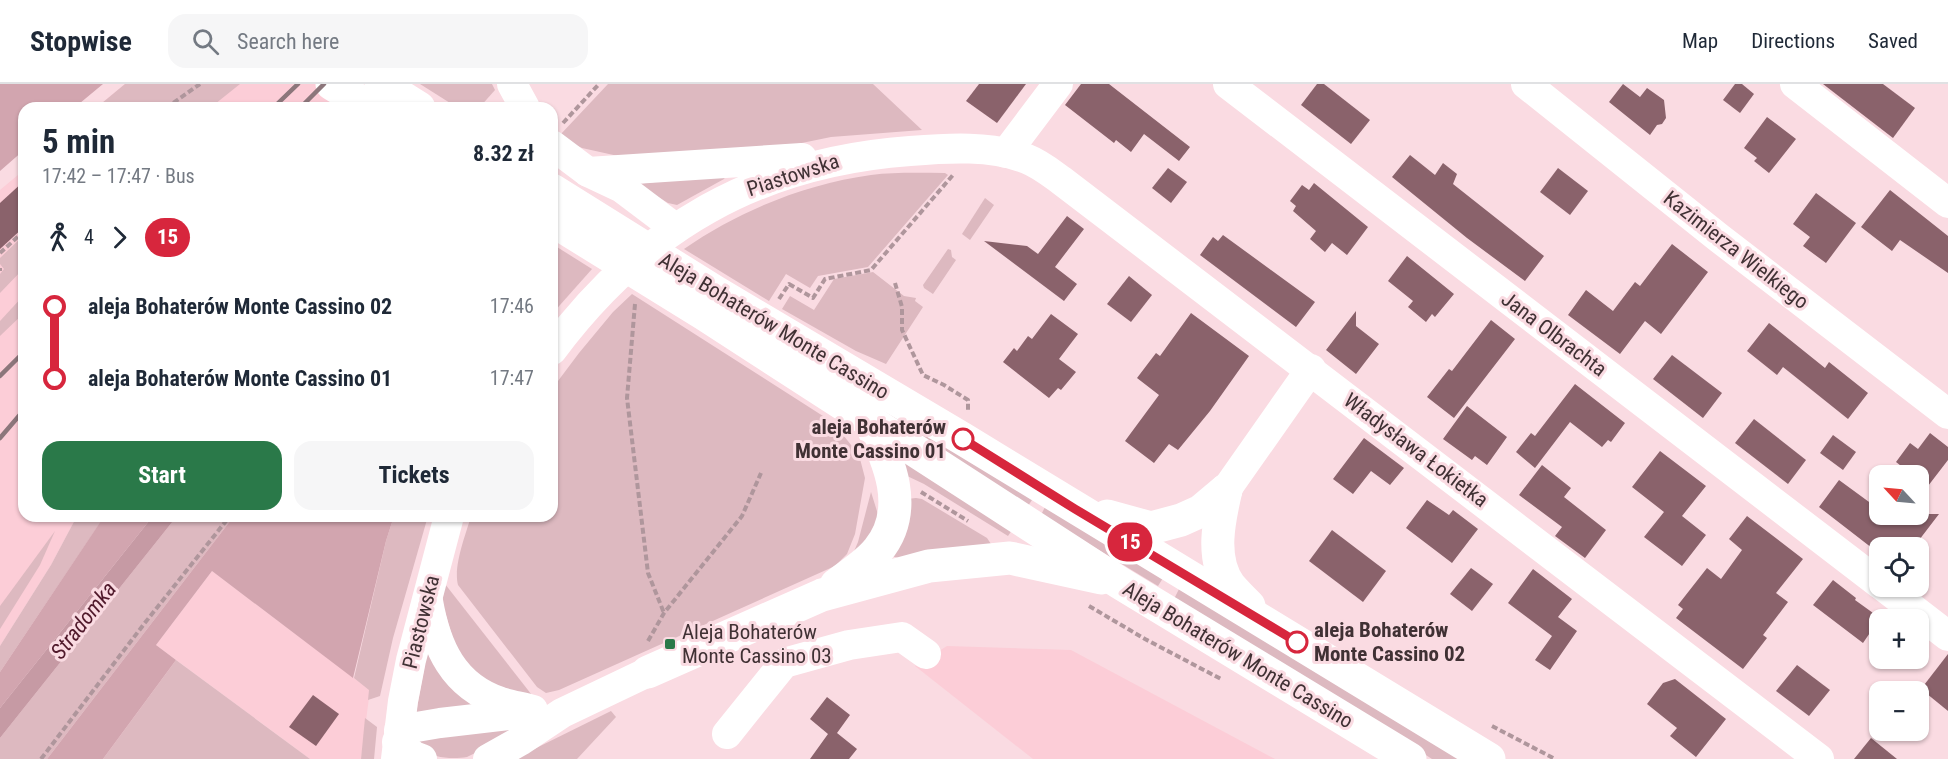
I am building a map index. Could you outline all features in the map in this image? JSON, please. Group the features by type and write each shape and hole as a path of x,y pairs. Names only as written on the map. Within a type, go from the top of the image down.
{"main road":[{"path":"333,84 362,102"},
{"path":"381,84 410,102"},
{"name":"Aleja Bohaterów Monte Cassino","path":"558,194 869,420 1120,583 1410,759"},
{"name":"Aleja Bohaterów Monte Cassino","path":"558,223 963,439 1489,759"},
{"path":"822,595 866,563 879,549 889,532 893,517 894,478 869,420"},
{"path":"1075,509 1151,528 1181,520 1201,511 1226,490"},
{"path":"1226,490 1216,533 1220,561 1228,584 1262,620"},
{"path":"647,660 822,595 929,566 1010,558 1120,583"}],"street":[{"path":"512,84 522,102"},
{"path":"1006,153 1058,84"},
{"name":"Jana Olbrachta","path":"1228,84 1869,576"},
{"name":"Kazimierza Wielkiego","path":"1526,84 1719,238 1948,414"},
{"path":"1795,84 1948,202"},
{"path":"558,138 588,172 622,188 675,228"},
{"name":"Piastowska","path":"558,342 621,271 646,249 703,210 764,181 798,169 869,154 962,149 1006,153"},
{"name":"Władysława Łokietka","path":"1006,153 1027,159 1062,181 1819,759"},
{"path":"588,172 794,157 841,159"},
{"path":"1226,490 1311,369"},
{"name":"Piastowska","path":"398,744 411,660 447,522"},
{"path":"427,596 436,638 446,660 457,675 499,701 547,711"},
{"path":"1897,597 1948,636"},
{"path":"727,734 784,663 849,645 902,637 926,654"},
{"path":"423,759 414,756 398,744 440,723 547,711 647,660"},
{"path":"488,759 520,741 547,711"}],"path":[{"path":"174,102 200,84"},
{"path":"558,134 599,84"},
{"path":"785,290 789,284 813,298 825,279 871,270 958,170"},
{"path":"0,253 18,236"},
{"path":"895,283 902,307 902,330 923,375 968,400 968,410"},
{"path":"635,302 627,399 648,573 664,614"},
{"path":"647,660 649,638 664,614 742,516 761,473"},
{"path":"915,488 972,524"},
{"path":"41,759 225,522"},
{"path":"1083,602 1145,639"}],"shaded area":[{"path":"0,84 103,84 81,102 18,102 18,155 0,171"},
{"path":"125,84 395,84 378,102 103,102"},
{"path":"125,84 240,84 218,102 103,102"},
{"path":"420,84 492,84 495,90 484,102 448,102"},
{"path":"608,84 873,84 922,130 831,137 797,144 618,156 582,148 566,141 560,135"},
{"path":"945,173 948,175 868,267 818,276 810,288 786,274 769,301 684,249 750,211 797,192 846,179 880,174"},
{"path":"727,174 724,179 677,205 668,203 637,184"},
{"path":"18,175 18,522 74,522 51,565 0,646 0,190"},
{"path":"985,198 994,205 970,240 962,234"},
{"path":"18,241 18,274 0,293 0,274 4,269 0,264 0,258"},
{"path":"558,248 592,269 558,307"},
{"path":"948,249 951,250 952,257 956,260 933,294 923,285"},
{"path":"873,272 904,296 916,298 915,301 923,307 886,364 856,351 782,309 790,296 814,310 834,279"},
{"path":"632,294 823,416 836,426 859,455 865,478 855,534 847,554 835,566 559,690 546,693 537,687 458,585 457,569 469,522 558,522 558,381 613,312"},
{"path":"18,302 18,319 0,336 0,321"},
{"path":"852,385 1034,497 1028,506 886,414"},
{"path":"899,459 1014,527 1008,536 924,484 905,475"},
{"path":"871,492 881,524 852,556 858,542"},
{"path":"907,499 922,499 987,538 993,547 899,558 891,556"},
{"path":"1046,505 1163,578 1158,586 1041,515"},
{"path":"74,522 101,522 0,672 0,646 51,565"},
{"path":"100,522 148,522 0,708 0,672"},
{"path":"172,522 229,522 47,759 0,759 0,738"},
{"path":"229,522 392,522 353,678 212,571 156,645 176,660 103,759 47,759"},
{"path":"392,522 426,522 393,638 380,696 368,700 369,690 354,678"},
{"path":"55,531 40,565 0,629 0,606"},
{"path":"212,571 370,690 361,759 310,759 156,645"},
{"path":"445,584 535,699 519,700 462,669 442,602"},
{"path":"1179,589 1464,759 1432,759 1174,599"},
{"path":"947,646 1071,650 1275,759 1033,759 915,666"},
{"path":"428,647 488,710 415,719"},
{"path":"176,660 310,759 103,759"},
{"path":"611,711 616,717 577,759 514,759"},
{"path":"365,718 377,727 374,759 361,759"},
{"path":"534,724 462,758 443,757 426,752 418,738"}],"water":[{"name":"Stradomka","path":"148,522 172,522 0,738 0,708"}],"building":[{"path":"979,84 1026,84 997,123 966,101"},
{"path":"1081,84 1109,84 1190,147 1179,161 1144,134 1131,152 1116,140 1114,143 1065,105"},
{"path":"1317,84 1324,84 1370,120 1351,144 1301,105"},
{"path":"1623,84 1640,97 1647,88 1664,100 1666,118 1650,135 1609,102"},
{"path":"1735,84 1742,84 1754,94 1740,113 1723,100"},
{"path":"1823,84 1883,84 1915,108 1893,138"},
{"path":"1767,117 1796,139 1769,173 1754,161 1757,158 1744,148"},
{"path":"1410,155 1435,175 1443,163 1457,174 1453,184 1544,256 1525,281 1467,238 1392,177"},
{"path":"1168,168 1187,182 1171,203 1152,188"},
{"path":"1558,168 1588,191 1570,215 1540,192"},
{"path":"1314,183 1368,227 1347,255 1332,243 1325,252 1310,239 1316,231 1293,211 1296,206 1290,201 1302,185 1309,190"},
{"path":"18,186 18,232 0,249 0,203"},
{"path":"1890,190 1948,236 1948,273 1900,240 1892,251 1861,227"},
{"path":"1816,193 1856,223 1826,263 1803,246 1810,237 1793,224"},
{"path":"1067,216 1084,229 1055,267 1077,284 1064,301 984,241 1027,246 1038,254"},
{"path":"1223,235 1315,302 1296,327 1200,255 1213,237 1218,241"},
{"path":"1672,244 1708,272 1661,334 1645,321 1620,354 1568,315 1586,290 1613,311 1635,282 1640,286"},
{"path":"1407,256 1454,294 1435,317 1432,314 1426,322 1408,307 1413,301 1388,281"},
{"path":"1129,276 1152,295 1131,322 1107,304"},
{"path":"1356,311 1356,326 1379,344 1356,374 1326,350"},
{"path":"1191,313 1249,356 1210,411 1178,450 1169,444 1154,463 1125,441 1159,395 1137,378 1156,353 1160,356"},
{"path":"1051,314 1078,334 1059,359 1076,372 1061,390 1058,388 1049,398 1003,362 1014,348 1017,351 1028,336 1032,339"},
{"path":"1491,320 1515,339 1454,418 1427,397 1449,369 1452,371"},
{"path":"1769,323 1825,368 1829,362 1868,393 1848,419 1783,367 1777,375 1747,351"},
{"path":"1672,355 1722,393 1703,418 1653,379"},
{"path":"1575,384 1625,423 1611,442 1608,440 1602,447 1570,422 1535,468 1516,452 1531,433 1535,436"},
{"path":"1467,406 1507,437 1487,465 1475,456 1472,460 1443,439"},
{"path":"1754,419 1806,460 1788,484 1735,443"},
{"path":"1930,433 1948,447 1948,460 1929,485 1929,465 1900,465 1896,462 1910,443 1918,449"},
{"path":"1833,435 1856,452 1843,470 1820,453"},
{"path":"1364,438 1404,468 1390,485 1371,471 1353,494 1333,479"},
{"path":"1660,451 1706,486 1682,516 1706,535 1682,566 1644,537 1664,512 1632,487"},
{"path":"1542,465 1571,488 1564,497 1606,530 1585,558 1555,536 1562,527 1519,495"},
{"path":"1839,480 1869,502 1869,525 1929,525 1929,514 1939,514 1921,537 1869,537 1869,546 1819,507"},
{"path":"1427,500 1449,515 1453,510 1478,529 1452,563 1406,528"},
{"path":"1747,516 1803,559 1776,593 1788,602 1763,635 1767,638 1743,669 1676,618 1683,609 1678,605 1707,568 1721,579 1742,550 1729,539"},
{"path":"1332,530 1386,571 1363,602 1309,561"},
{"path":"1471,568 1493,584 1472,611 1450,594"},
{"path":"1533,569 1572,599 1558,617 1577,631 1550,670 1535,660 1552,636 1508,603"},
{"path":"1833,580 1869,610 1869,634 1863,643 1813,605"},
{"path":"1948,654 1948,711 1929,696 1929,681 1927,681"},
{"path":"1797,665 1830,690 1809,716 1776,691"},
{"path":"1675,679 1726,719 1696,757 1670,736 1677,728 1647,704 1663,683"},
{"path":"313,695 339,714 316,746 289,727"},
{"path":"827,697 850,715 837,733 857,749 849,759 810,759 828,734 810,719"},
{"path":"1869,740 1875,741 1897,759 1854,759"}],"railway":[{"path":"279,102 298,84"},
{"path":"306,102 324,84"},
{"path":"0,376 18,358"},
{"path":"0,438 18,417"}],"bus line":[{"name":"15","path":"963,439 1297,642"}],"place":[{"name":"aleja Bohaterów Monte Cassino 01","path":"963,439"},
{"name":"aleja Bohaterów Monte Cassino 02","path":"1297,642"},
{"name":"Aleja Bohaterów Monte Cassino 03","path":"670,644"}]}
